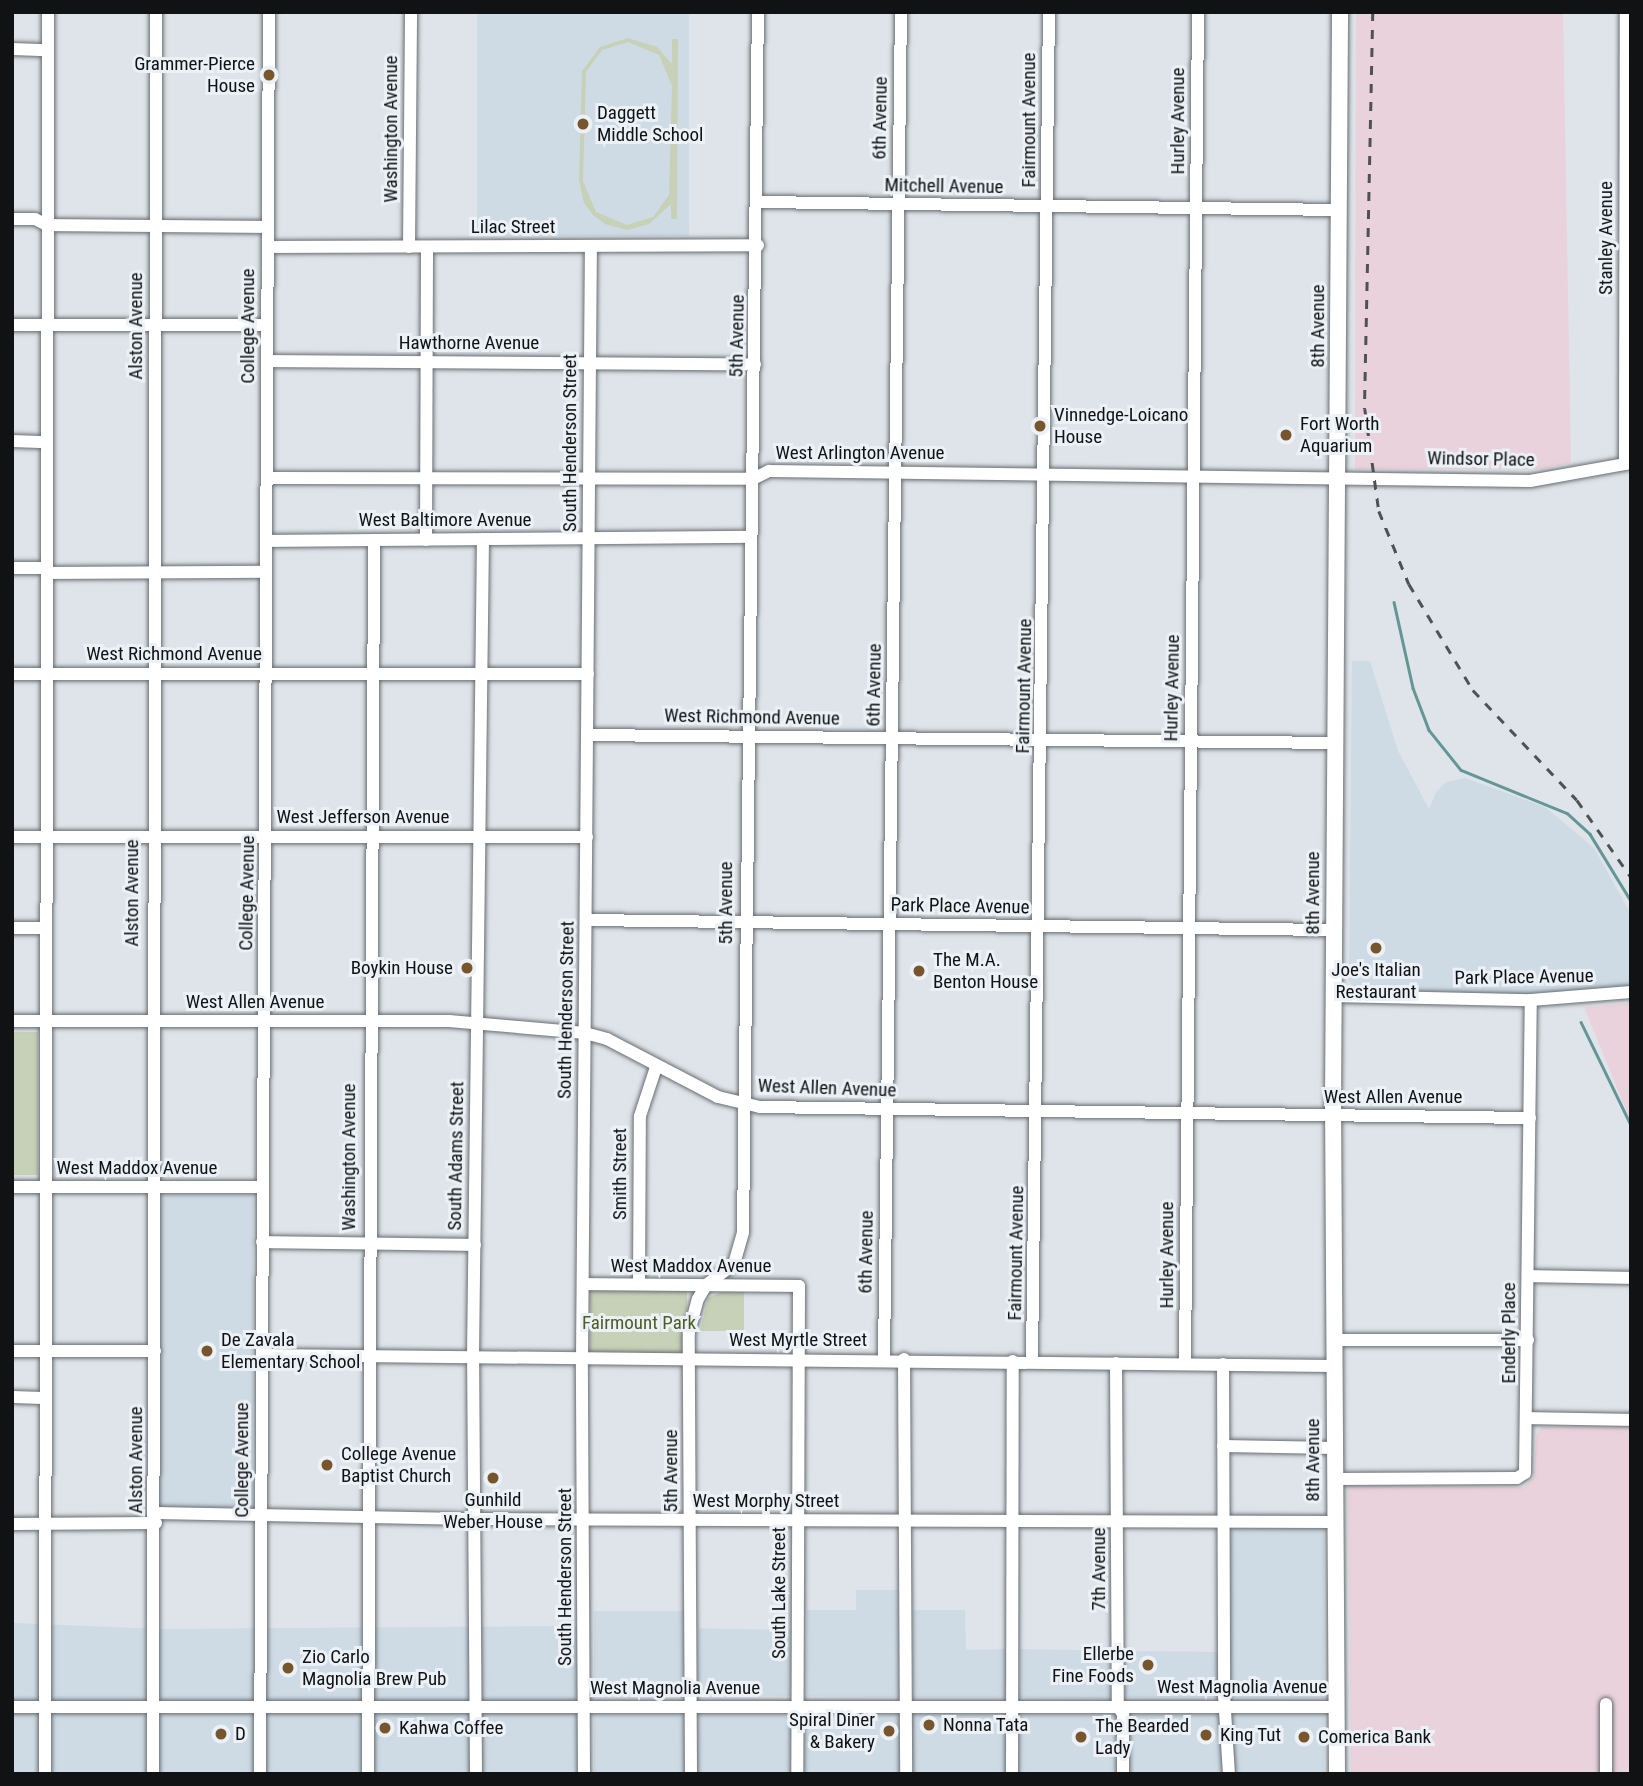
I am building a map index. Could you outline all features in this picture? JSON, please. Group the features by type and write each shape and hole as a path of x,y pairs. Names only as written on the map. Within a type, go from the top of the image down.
{"main road":[{"name":"8th Avenue","path":"1337,1774 1332,1116 1339,476 1340,12"}],"street":[{"path":"45,1774 43,928 47,674 48,12"},
{"name":"Alston Avenue","path":"153,1774 156,1518 151,836 155,673 156,12"},
{"name":"College Avenue","path":"260,1774 262,1187 268,836 266,541 269,12"},
{"name":"Washington Avenue","path":"409,247 411,12"},
{"name":"5th Avenue","path":"691,1774 692,1314 706,1285 724,1276 739,1252 746,922 746,737 759,202 758,12"},
{"name":"6th Avenue","path":"884,1359 901,12"},
{"name":"Fairmount Avenue","path":"1032,1361 1038,1113 1049,12"},
{"name":"Hurley Avenue","path":"1185,1364 1198,12"},
{"name":"Stanley Avenue","path":"1626,12 1628,463"},
{"path":"12,50 47,50"},
{"name":"Mitchell Avenue","path":"759,202 1339,210"},
{"path":"12,219 35,219 47,225 268,227"},
{"name":"Lilac Street","path":"268,247 758,245"},
{"name":"South Henderson Street","path":"584,1774 582,1358 591,246"},
{"path":"426,540 427,247"},
{"path":"12,325 267,325"},
{"name":"Hawthorne Avenue","path":"267,361 755,363"},
{"path":"12,441 47,442"},
{"name":"Windsor Place","path":"1371,476 1530,481 1628,463"},
{"name":"West Arlington Avenue","path":"267,478 753,479 769,471 1371,476"},
{"name":"West Baltimore Avenue","path":"266,541 750,537"},
{"name":"South Adams Street","path":"476,1774 473,1357 483,539"},
{"name":"Washington Avenue","path":"368,1774 369,1021 374,540"},
{"path":"12,568 266,572"},
{"name":"West Richmond Avenue","path":"12,674 588,674"},
{"name":"West Richmond Avenue","path":"587,735 1335,743"},
{"name":"West Jefferson Avenue","path":"12,836 587,837"},
{"name":"Park Place Avenue","path":"586,920 1334,930"},
{"path":"12,928 43,928"},
{"name":"Park Place Avenue","path":"1333,996 1531,1000 1631,992"},
{"name":"Enderly Place","path":"1335,1479 1522,1476 1527,1467 1531,1000"},
{"name":"West Allen Avenue","path":"12,1021 477,1023 585,1033 607,1040 708,1093 743,1104 1038,1113 1530,1118"},
{"name":"Smith Street","path":"639,1284 640,1116 656,1067"},
{"name":"West Maddox Avenue","path":"12,1187 262,1187"},
{"path":"262,1242 475,1245"},
{"path":"1529,1276 1631,1278"},
{"name":"West Maddox Avenue","path":"583,1284 799,1286"},
{"name":"South Lake Street","path":"797,1774 799,1286"},
{"path":"1334,1340 1528,1340"},
{"path":"12,1351 155,1351"},
{"name":"West Myrtle Street","path":"262,1355 904,1359 1334,1366"},
{"path":"904,1359 906,1774"},
{"path":"1012,1774 1013,1361"},
{"name":"7th Avenue","path":"1116,1363 1118,1707 1123,1714 1123,1774"},
{"path":"1223,1364 1229,1774"},
{"path":"12,1398 43,1398"},
{"path":"1528,1418 1631,1420"},
{"path":"1223,1446 1334,1448"},
{"name":"West Morphy Street","path":"12,1524 262,1512 475,1519 1335,1522"},
{"path":"1606,1704 1606,1774"},
{"name":"West Magnolia Avenue","path":"12,1707 1337,1707"}],"shaded area":[{"name":"Daggett Middle School","path":"477,12 689,12 689,236 477,236"},
{"path":"1356,12 1563,12 1571,463 1542,469 1355,469"},
{"path":"1352,661 1370,661 1398,751 1429,809 1436,792 1446,782 1465,778 1545,807 1594,848 1631,914 1631,986 1522,995 1356,990 1349,981"},
{"path":"1631,1003 1631,1122 1584,1007"},
{"name":"De Zavala Elementary School","path":"159,1195 253,1195 253,1507 159,1507"},
{"path":"1542,1427 1631,1427 1631,1774 1351,1774 1348,1486 1524,1487 1534,1478 1536,1435"},
{"path":"1224,1521 1324,1523 1324,1698 1125,1697 1125,1651 1224,1652"},
{"path":"856,1590 902,1590 902,1697 807,1696 807,1610 856,1610"},
{"path":"913,1610 965,1610 966,1650 1009,1649 1009,1697 913,1697"},
{"path":"594,1611 686,1611 686,1696 594,1696"},
{"path":"12,1623 161,1629 584,1626 581,1774 12,1774"},
{"path":"698,1628 795,1630 794,1696 697,1694"},
{"path":"1020,1649 1114,1651 1113,1699 1019,1697"},
{"path":"594,1715 1324,1715 1324,1774 594,1774"}],"green space":[{"path":"628,38 657,47 672,64 672,39 678,39 677,219 671,219 671,204 649,224 627,230 605,224 593,215 584,203 579,181 582,71 600,47","holes":["628,42 659,55 672,86 669,195 653,217 627,225 596,212 583,181 586,72 602,50"]},
{"path":"12,1032 38,1032 38,1175 12,1175"},
{"name":"Fairmount Park","path":"590,1291 687,1291 687,1355 590,1355"},
{"path":"722,1292 744,1292 744,1331 700,1331 708,1298"}],"waterway":[{"path":"1394,602 1413,688 1429,730 1461,770 1567,813 1590,834 1631,901"},
{"path":"1581,1022 1631,1125"}],"railway":[{"path":"1373,12 1365,409 1379,511 1409,584 1473,690 1577,800 1631,877"}],"place":[{"name":"Grammer-Pierce House","path":"269,75"},
{"name":"Daggett Middle School","path":"583,124"},
{"name":"Vinnedge-Loicano House","path":"1040,426"},
{"name":"Fort Worth Aquarium","path":"1286,435"},
{"name":"Joe's Italian Restaurant","path":"1376,948"},
{"name":"Boykin House","path":"467,968"},
{"name":"The M.A. Benton House","path":"919,971"},
{"name":"De Zavala Elementary School","path":"207,1351"},
{"name":"College Avenue Baptist Church","path":"327,1465"},
{"name":"Gunhild Weber House","path":"493,1478"},
{"name":"Ellerbe Fine Foods","path":"1148,1665"},
{"name":"Zio Carlo Magnolia Brew Pub","path":"288,1668"},
{"name":"Nonna Tata","path":"929,1725"},
{"name":"Kahwa Coffee","path":"385,1728"},
{"name":"Spiral Diner & Bakery","path":"889,1731"},
{"name":"D","path":"221,1734"},
{"name":"King Tut","path":"1206,1735"},
{"name":"The Bearded Lady","path":"1081,1737"},
{"name":"Comerica Bank","path":"1304,1737"}]}
